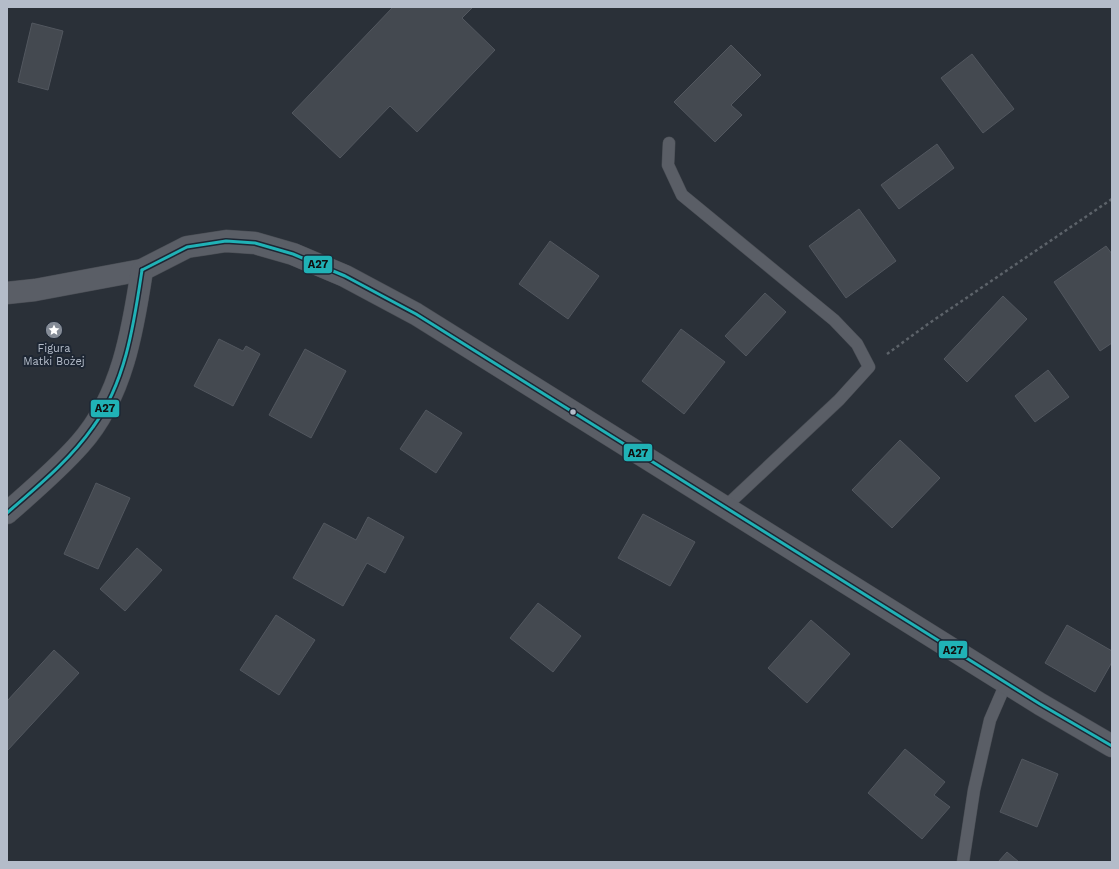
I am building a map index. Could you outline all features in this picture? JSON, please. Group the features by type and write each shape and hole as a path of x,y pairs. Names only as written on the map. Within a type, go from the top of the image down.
{"street":[{"path":"7,293 35,290 142,270 187,247 226,241 255,243 293,254 345,276 416,314 1006,683 1112,746"},
{"path":"7,513 50,475 81,444 101,415 117,380 133,328 142,270"}],"lane":[{"path":"669,143 668,165 682,195 834,320 857,344 869,367 839,400 724,507"},
{"path":"963,862 974,790 990,720 1006,683"}],"path":[{"path":"869,367 928,324 1112,199"}],"building":[{"path":"393,7 473,7 462,18 495,50 417,132 390,106 340,158 292,113"},
{"path":"32,23 63,31 48,90 18,82"},
{"path":"731,45 761,75 731,105 742,115 715,142 674,102"},
{"path":"972,54 1014,109 983,133 941,78"},
{"path":"937,144 954,168 899,209 881,185"},
{"path":"859,209 896,261 846,298 809,246"},
{"path":"550,241 599,276 568,319 519,284"},
{"path":"1106,246 1112,254 1112,343 1100,351 1054,282"},
{"path":"765,293 786,312 746,356 725,336"},
{"path":"1003,296 1027,319 967,382 944,359"},
{"path":"681,329 725,362 684,414 642,381"},
{"path":"219,339 243,351 246,346 260,354 233,406 194,386"},
{"path":"305,349 346,371 311,438 269,415"},
{"path":"1048,370 1069,397 1035,422 1015,396"},
{"path":"426,410 462,433 436,473 400,449"},
{"path":"900,440 940,478 892,528 852,490"},
{"path":"96,483 130,498 98,569 64,554"},
{"path":"643,514 695,542 670,586 618,558"},
{"path":"368,517 404,537 385,573 367,563 343,606 293,578 324,523 356,540"},
{"path":"137,548 162,570 125,611 100,589"},
{"path":"538,603 581,636 553,672 510,638"},
{"path":"276,615 315,640 279,695 240,670"},
{"path":"811,620 850,654 807,703 768,668"},
{"path":"1067,625 1112,651 1112,662 1095,692 1045,663"},
{"path":"54,650 79,673 7,751 7,701"},
{"path":"905,749 945,782 934,795 950,807 922,839 868,793"},
{"path":"1022,759 1058,774 1037,827 1000,812"},
{"path":"1007,852 1019,862 998,862"}],"transit line":[{"name":"A27","path":"142,270 187,247 226,241 255,243 293,254 345,276 416,314 1040,704 1112,746"},
{"name":"A27","path":"7,513 64,462 84,439 104,410 121,372 127,352 136,311 142,270"}],"place":[{"name":"Figura Matki Bożej","path":"54,330"}]}
